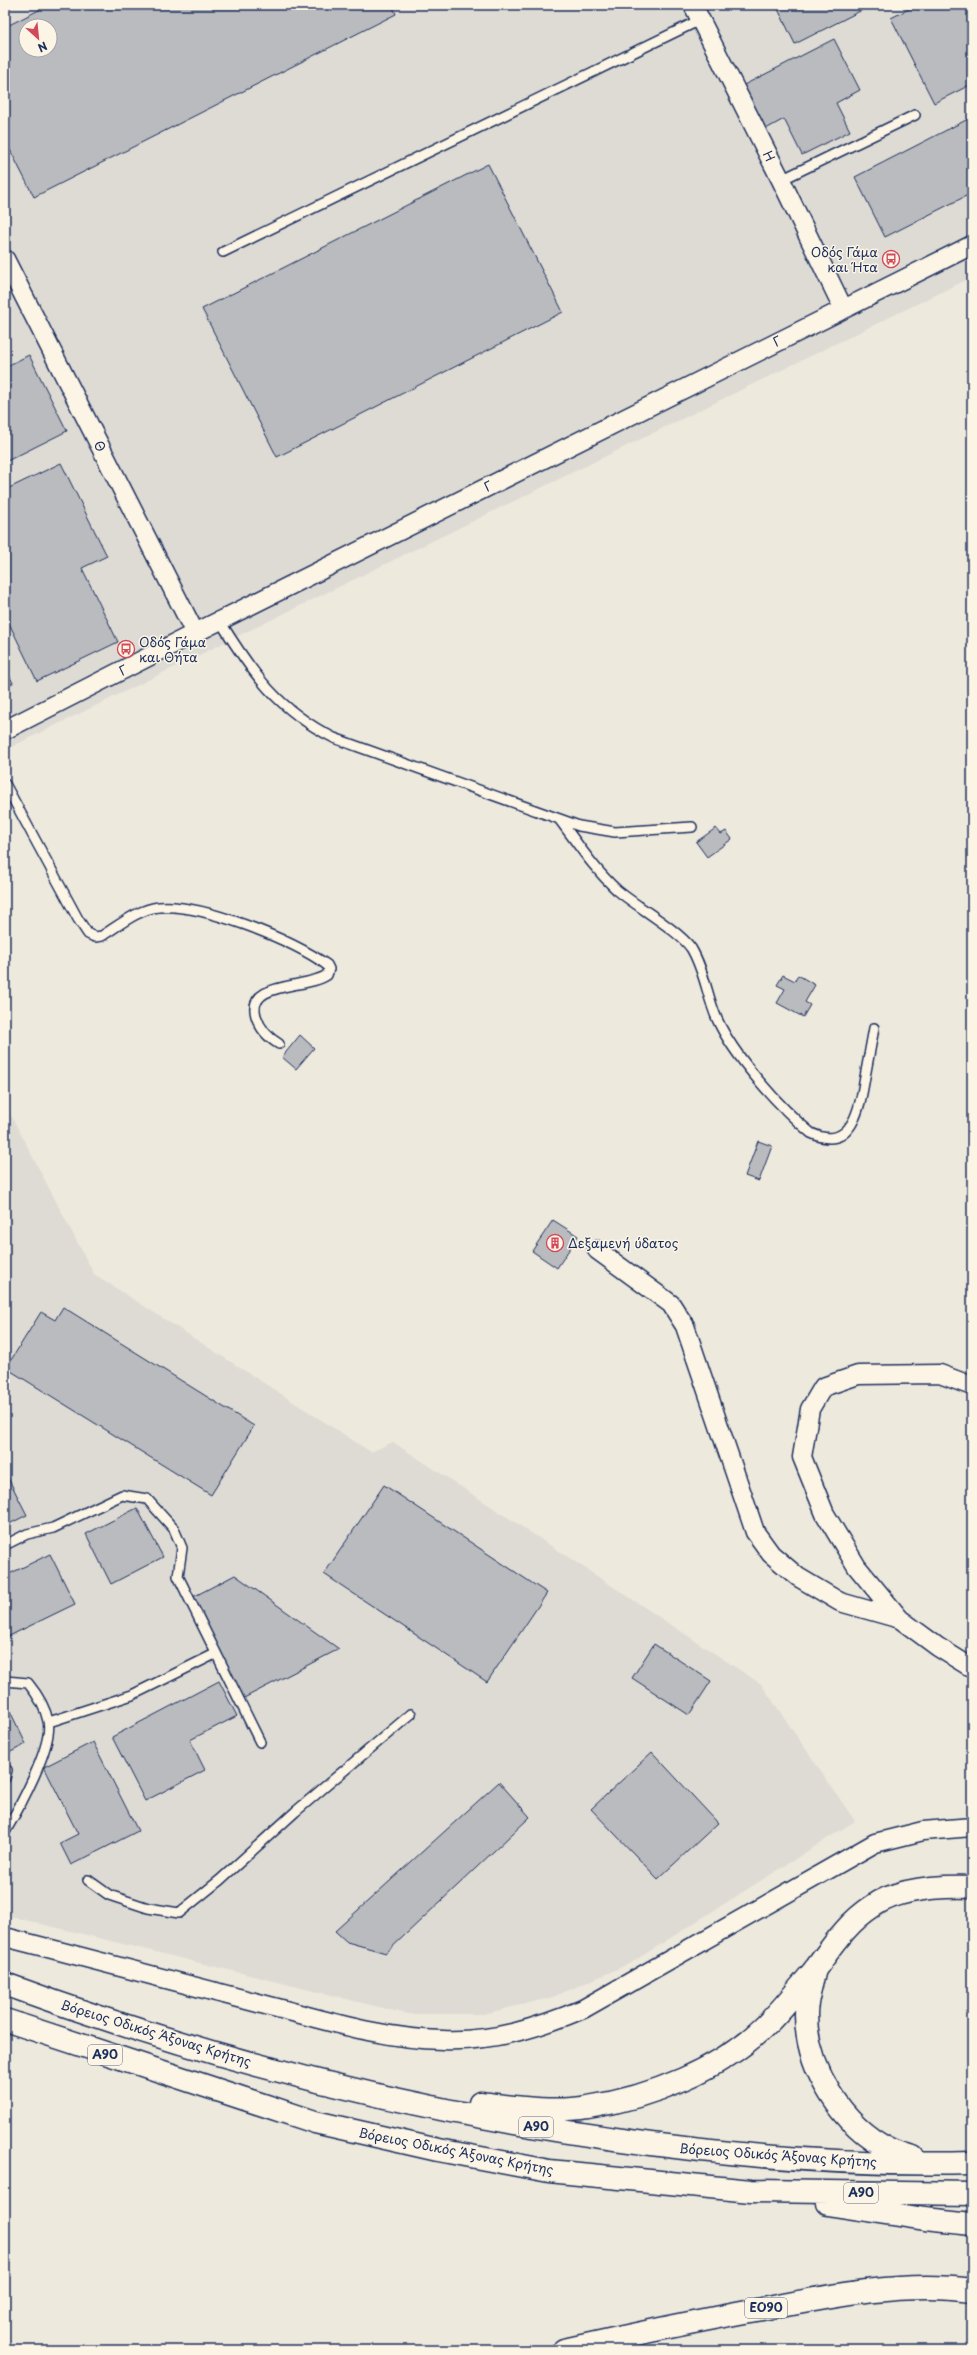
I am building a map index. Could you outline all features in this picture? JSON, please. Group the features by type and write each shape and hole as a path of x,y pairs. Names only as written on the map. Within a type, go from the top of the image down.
{"main road":[{"path":"149,2033 270,2056 421,2093 526,2109 588,2108 655,2090 717,2063 766,2025 816,1968 840,1934 873,1905 910,1890 952,1886 972,1887"},
{"path":"816,1968 806,2013 811,2049 825,2084 846,2117 873,2139 890,2149 933,2164"},
{"name":"Βόρειος Οδικός Άξονας Κρήτης","path":"5,1984 149,2033 268,2069 419,2106 555,2131 682,2149 765,2156 933,2164 972,2163"},
{"name":"Βόρειος Οδικός Άξονας Κρήτης","path":"5,2020 315,2122 438,2150 549,2171 751,2191 972,2194"},
{"path":"751,2191 925,2219 972,2224"},
{"name":"ΕΟ90","path":"564,2350 658,2329 818,2298 906,2289 972,2290"}],"street":[{"name":"Η","path":"696,12 781,180 843,308"},
{"name":"Γ","path":"5,730 195,633 843,308 972,245"},
{"name":"Θ","path":"5,259 195,633"},
{"path":"596,1250 671,1304 686,1326 755,1532 771,1554 798,1577 840,1602 900,1619"},
{"path":"972,1386 940,1374 858,1375 823,1387 810,1409 802,1457 825,1514 857,1568 900,1619 938,1647 972,1668"},
{"path":"5,1937 346,2026 413,2038 443,2040 474,2039 503,2035 533,2028 583,2009 875,1843 923,1831 972,1827"}],"lane":[{"path":"223,252 696,12"},
{"path":"781,180 915,114"},
{"path":"220,621 245,662 265,687 303,720 323,733 349,744 483,790 586,828 615,832 692,828"},
{"path":"5,784 70,906 88,934 95,937 102,936 145,911 158,907 195,910 253,929 295,946 327,965 327,975 322,979 305,984 268,990 256,1001 254,1010 258,1022 269,1038 279,1044"},
{"path":"559,819 606,880 690,947 698,964 717,1020 731,1045 747,1066 812,1132 824,1138 834,1138 846,1131 853,1122 859,1108 874,1028"},
{"path":"5,1545 27,1534 53,1528 122,1495 148,1499 174,1529 182,1548 178,1576 260,1742"},
{"path":"49,1722 132,1695 216,1654"},
{"path":"5,1681 28,1683 38,1695 49,1722 44,1751 30,1786 5,1832"},
{"path":"88,1880 109,1895 148,1908 179,1913 192,1904 296,1812 411,1714"}],"shaded area":[{"path":"5,5 972,5 972,277 5,750"},
{"path":"5,1104 94,1274 371,1452 393,1442 761,1684 855,1821 631,1963 553,1997 484,2014 407,2014 5,1915"}],"building":[{"path":"49,5 392,5 396,14 34,197 5,140 5,27 18,20 18,58 58,58 58,18 23,18"},
{"path":"776,5 872,5 795,44"},
{"path":"917,5 972,5 972,84 934,103 891,18"},
{"path":"834,39 860,90 836,103 850,131 802,155 784,119 764,130 742,86"},
{"path":"972,117 972,193 885,237 855,177"},
{"path":"488,164 563,312 277,457 202,309"},
{"path":"29,355 67,431 5,462 5,367"},
{"path":"61,463 107,556 82,568 118,642 37,681 5,615 5,490"},
{"path":"5,667 13,683 5,687"},
{"path":"716,828 721,834 726,831 732,839 707,857 696,842"},
{"path":"783,975 795,981 798,975 815,985 805,1002 810,1005 803,1017 777,1003 785,989 777,985"},
{"path":"300,1035 314,1048 296,1069 282,1057"},
{"path":"758,1141 772,1146 759,1181 745,1176"},
{"name":"Δεξαμενή ύδατος","path":"553,1220 578,1236 557,1268 532,1251"},
{"path":"63,1307 254,1426 211,1495 6,1368 41,1312 55,1320"},
{"path":"5,1472 27,1515 5,1526"},
{"path":"384,1485 547,1593 487,1682 324,1574"},
{"path":"137,1508 163,1557 111,1584 86,1534"},
{"path":"50,1554 75,1604 5,1638 5,1576"},
{"path":"235,1575 339,1649 244,1698 193,1597"},
{"path":"654,1644 711,1681 689,1715 632,1678"},
{"path":"219,1681 237,1716 190,1740 205,1770 145,1801 112,1737"},
{"path":"5,1701 26,1744 5,1755"},
{"path":"93,1742 138,1831 71,1865 60,1843 78,1834 44,1767"},
{"path":"652,1752 718,1823 658,1879 591,1809"},
{"path":"499,1782 530,1817 386,1953 347,1942 335,1931"}],"place":[{"name":"Οδός Γάμα και Ήτα","path":"891,259"},
{"name":"Οδός Γάμα και Θήτα","path":"126,649"},
{"name":"Δεξαμενή ύδατος","path":"555,1243"}]}
